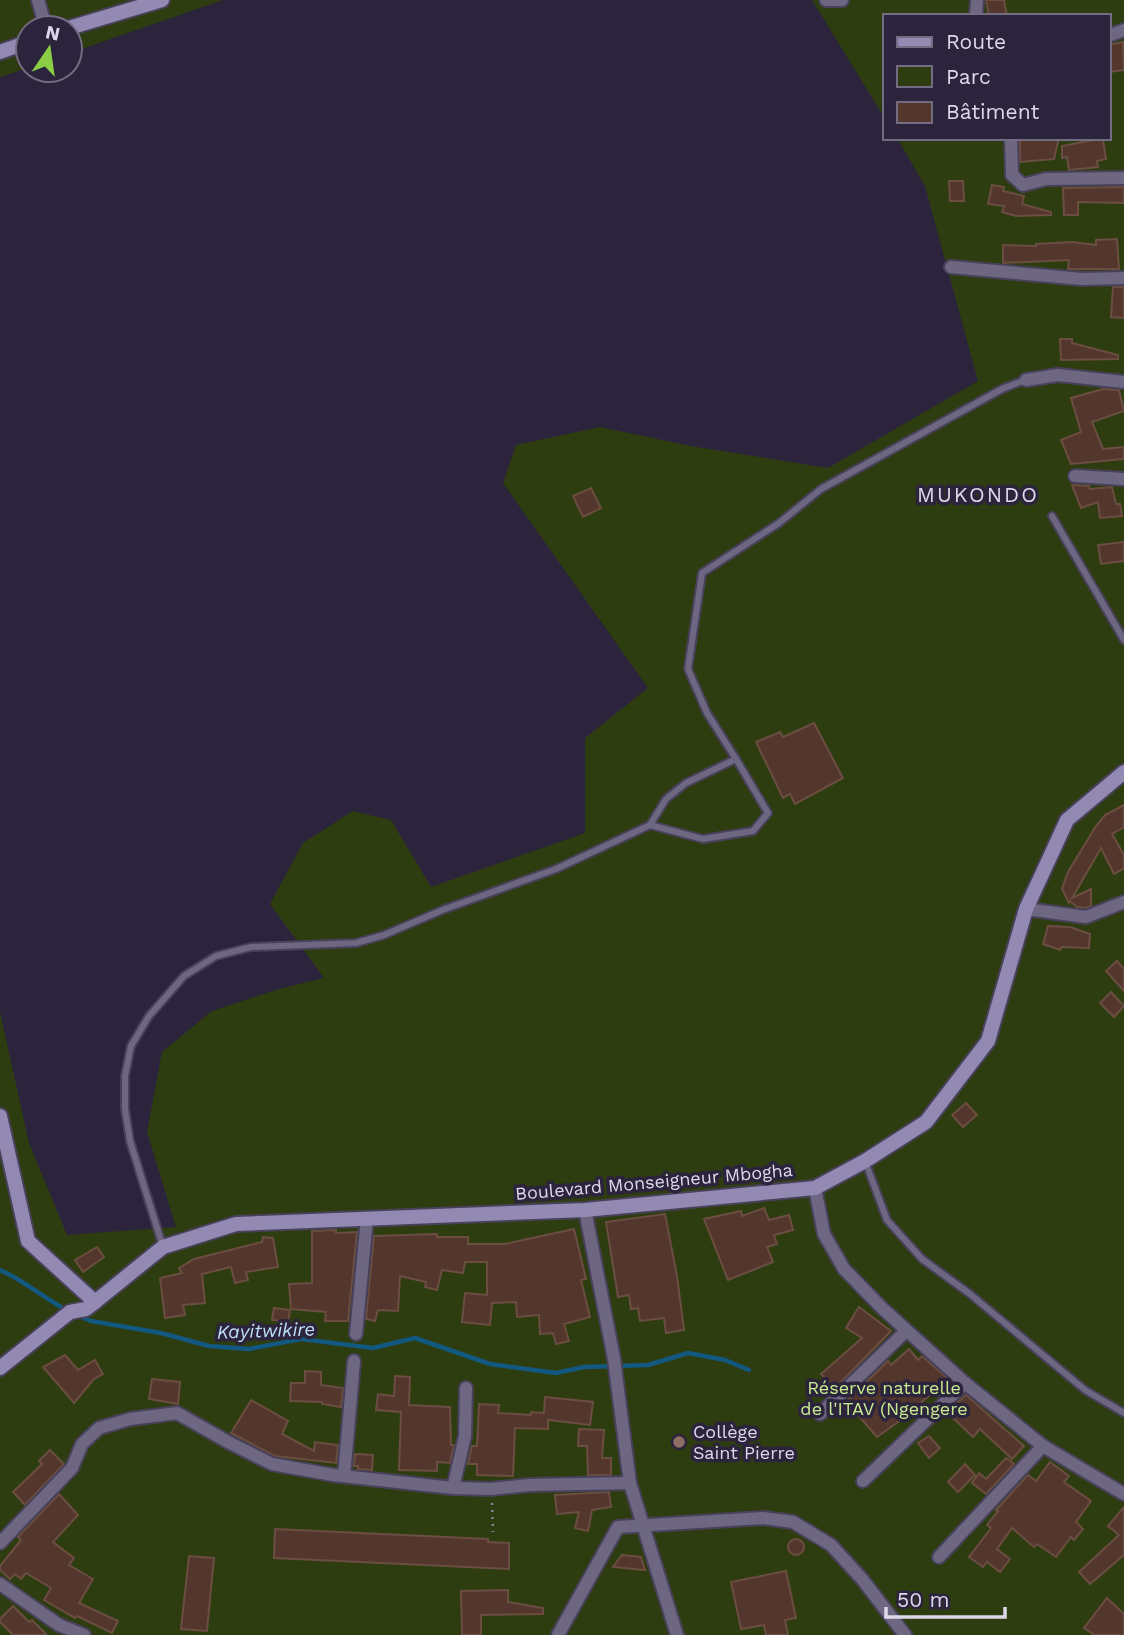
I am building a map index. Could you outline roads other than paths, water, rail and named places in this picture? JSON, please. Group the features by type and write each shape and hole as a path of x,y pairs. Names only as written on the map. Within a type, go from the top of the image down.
{"street":[{"path":"84,23 162,0"},
{"path":"826,0 842,0"},
{"path":"1011,140 1012,175 1023,185 1046,179 1124,178"},
{"path":"951,267 1082,279 1124,278"},
{"path":"1026,380 1058,375 1124,382"},
{"path":"1075,476 1124,479"},
{"name":"Boulevard Monseigneur Mbogha","path":"0,1368 70,1312 90,1305 163,1247 236,1224 585,1210 815,1188 865,1161 926,1122 988,1041 1026,909 1067,820 1124,772"},
{"path":"1026,909 1086,917 1124,902"},
{"path":"0,1116 28,1241 90,1305"},
{"path":"815,1188 824,1234 844,1269 906,1331 1043,1446 1124,1494"},
{"path":"585,1210 615,1362 630,1483 677,1635"},
{"path":"356,1334 368,1218"},
{"path":"820,1414 906,1331"},
{"path":"344,1476 354,1361"},
{"path":"863,1481 965,1383"},
{"path":"453,1488 465,1436 466,1388"},
{"path":"0,1543 72,1468 86,1438 99,1428 130,1419 177,1413 272,1464 344,1476 453,1488 491,1489 529,1485 630,1483"},
{"path":"939,1557 1043,1446"},
{"path":"558,1635 618,1527 763,1518 793,1522 831,1545 862,1579 905,1635"},
{"path":"0,1584 59,1625 84,1635"}],"lane":[{"path":"650,825 703,839 753,831 768,813 707,713 688,669 702,573 779,523 821,489 1002,389 1026,380"},
{"path":"1052,516 1124,640"},
{"path":"163,1247 130,1141 125,1109 125,1076 131,1046 149,1016 184,976 216,956 251,947 356,943 384,935 444,909 556,869 650,825 666,799 686,783 736,758"},
{"path":"865,1161 887,1220 922,1259 970,1294 1085,1390 1124,1413"}],"waterway":[{"name":"Kayitwikire","path":"0,1270 68,1311"},
{"name":"Kayitwikire","path":"79,1316 91,1321 161,1333 209,1346 249,1349 301,1339 373,1348 415,1338 490,1364 556,1373 584,1367 648,1365 688,1353 725,1360 749,1370"}],"place":[{"name":"Collège Saint Pierre","path":"679,1442"}],"district":[{"name":"MUKONDO","path":"978,495"}],"park label":[{"name":"Réserve naturelle de l'ITAV (Ngengere","path":"884,1398"}]}
